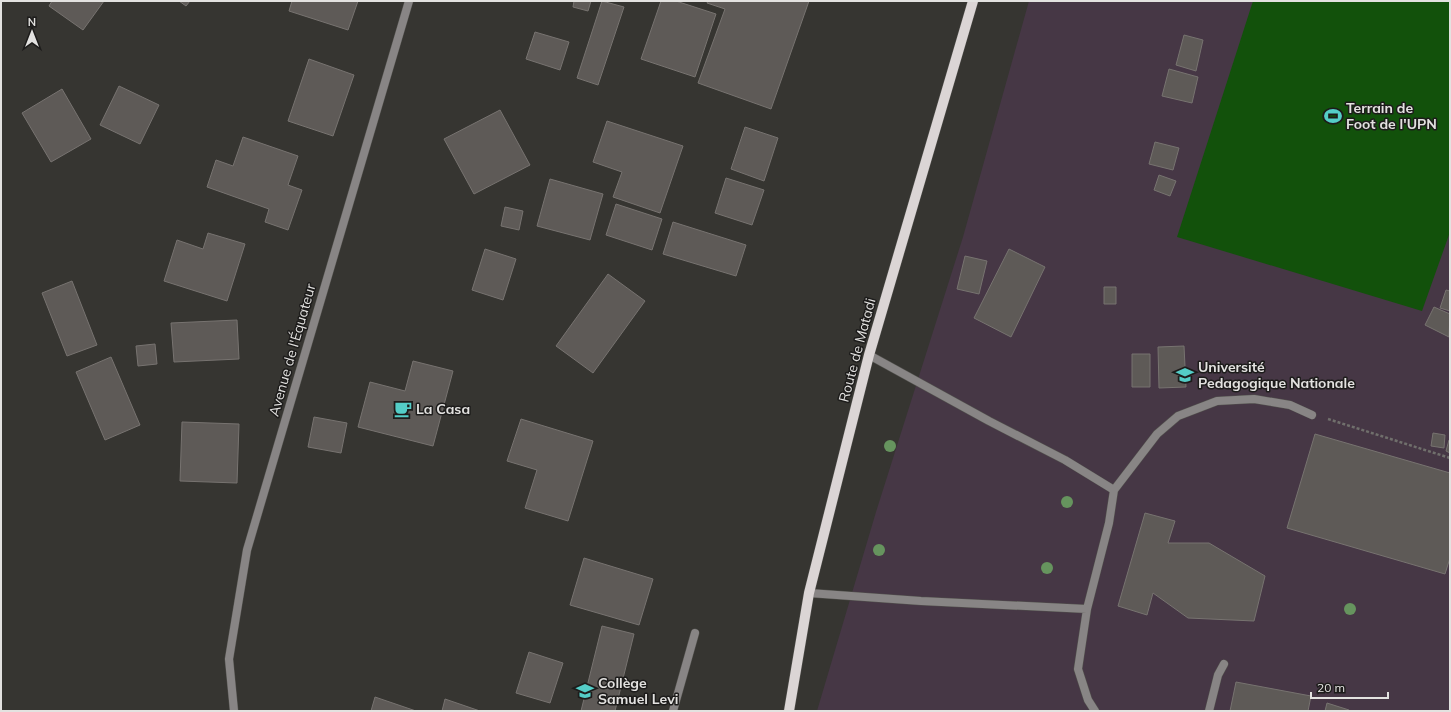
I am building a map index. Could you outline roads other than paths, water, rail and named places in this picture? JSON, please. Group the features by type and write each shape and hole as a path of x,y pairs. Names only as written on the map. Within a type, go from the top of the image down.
{"main road":[{"name":"Route de Matadi","path":"789,711 809,593 869,355 973,1"}],"street":[{"name":"Avenue de l'Équateur","path":"234,711 229,659 247,550 409,1"},
{"path":"869,355 989,421 1066,460 1114,490"},
{"path":"1094,711 1088,700 1078,669 1086,609 1109,523 1114,490 1157,434 1178,416 1217,401 1254,399 1290,405 1312,414"},
{"path":"809,593 921,601 1086,609"},
{"path":"673,711 695,633"},
{"path":"1209,711 1218,675 1224,664"}],"place":[{"name":"Terrain de Foot de l'UPN","path":"1333,116"},
{"name":"Université Pedagogique Nationale","path":"1185,375"},
{"name":"La Casa","path":"403,409"},
{"name":"Collège Samuel Levi","path":"585,691"}]}
